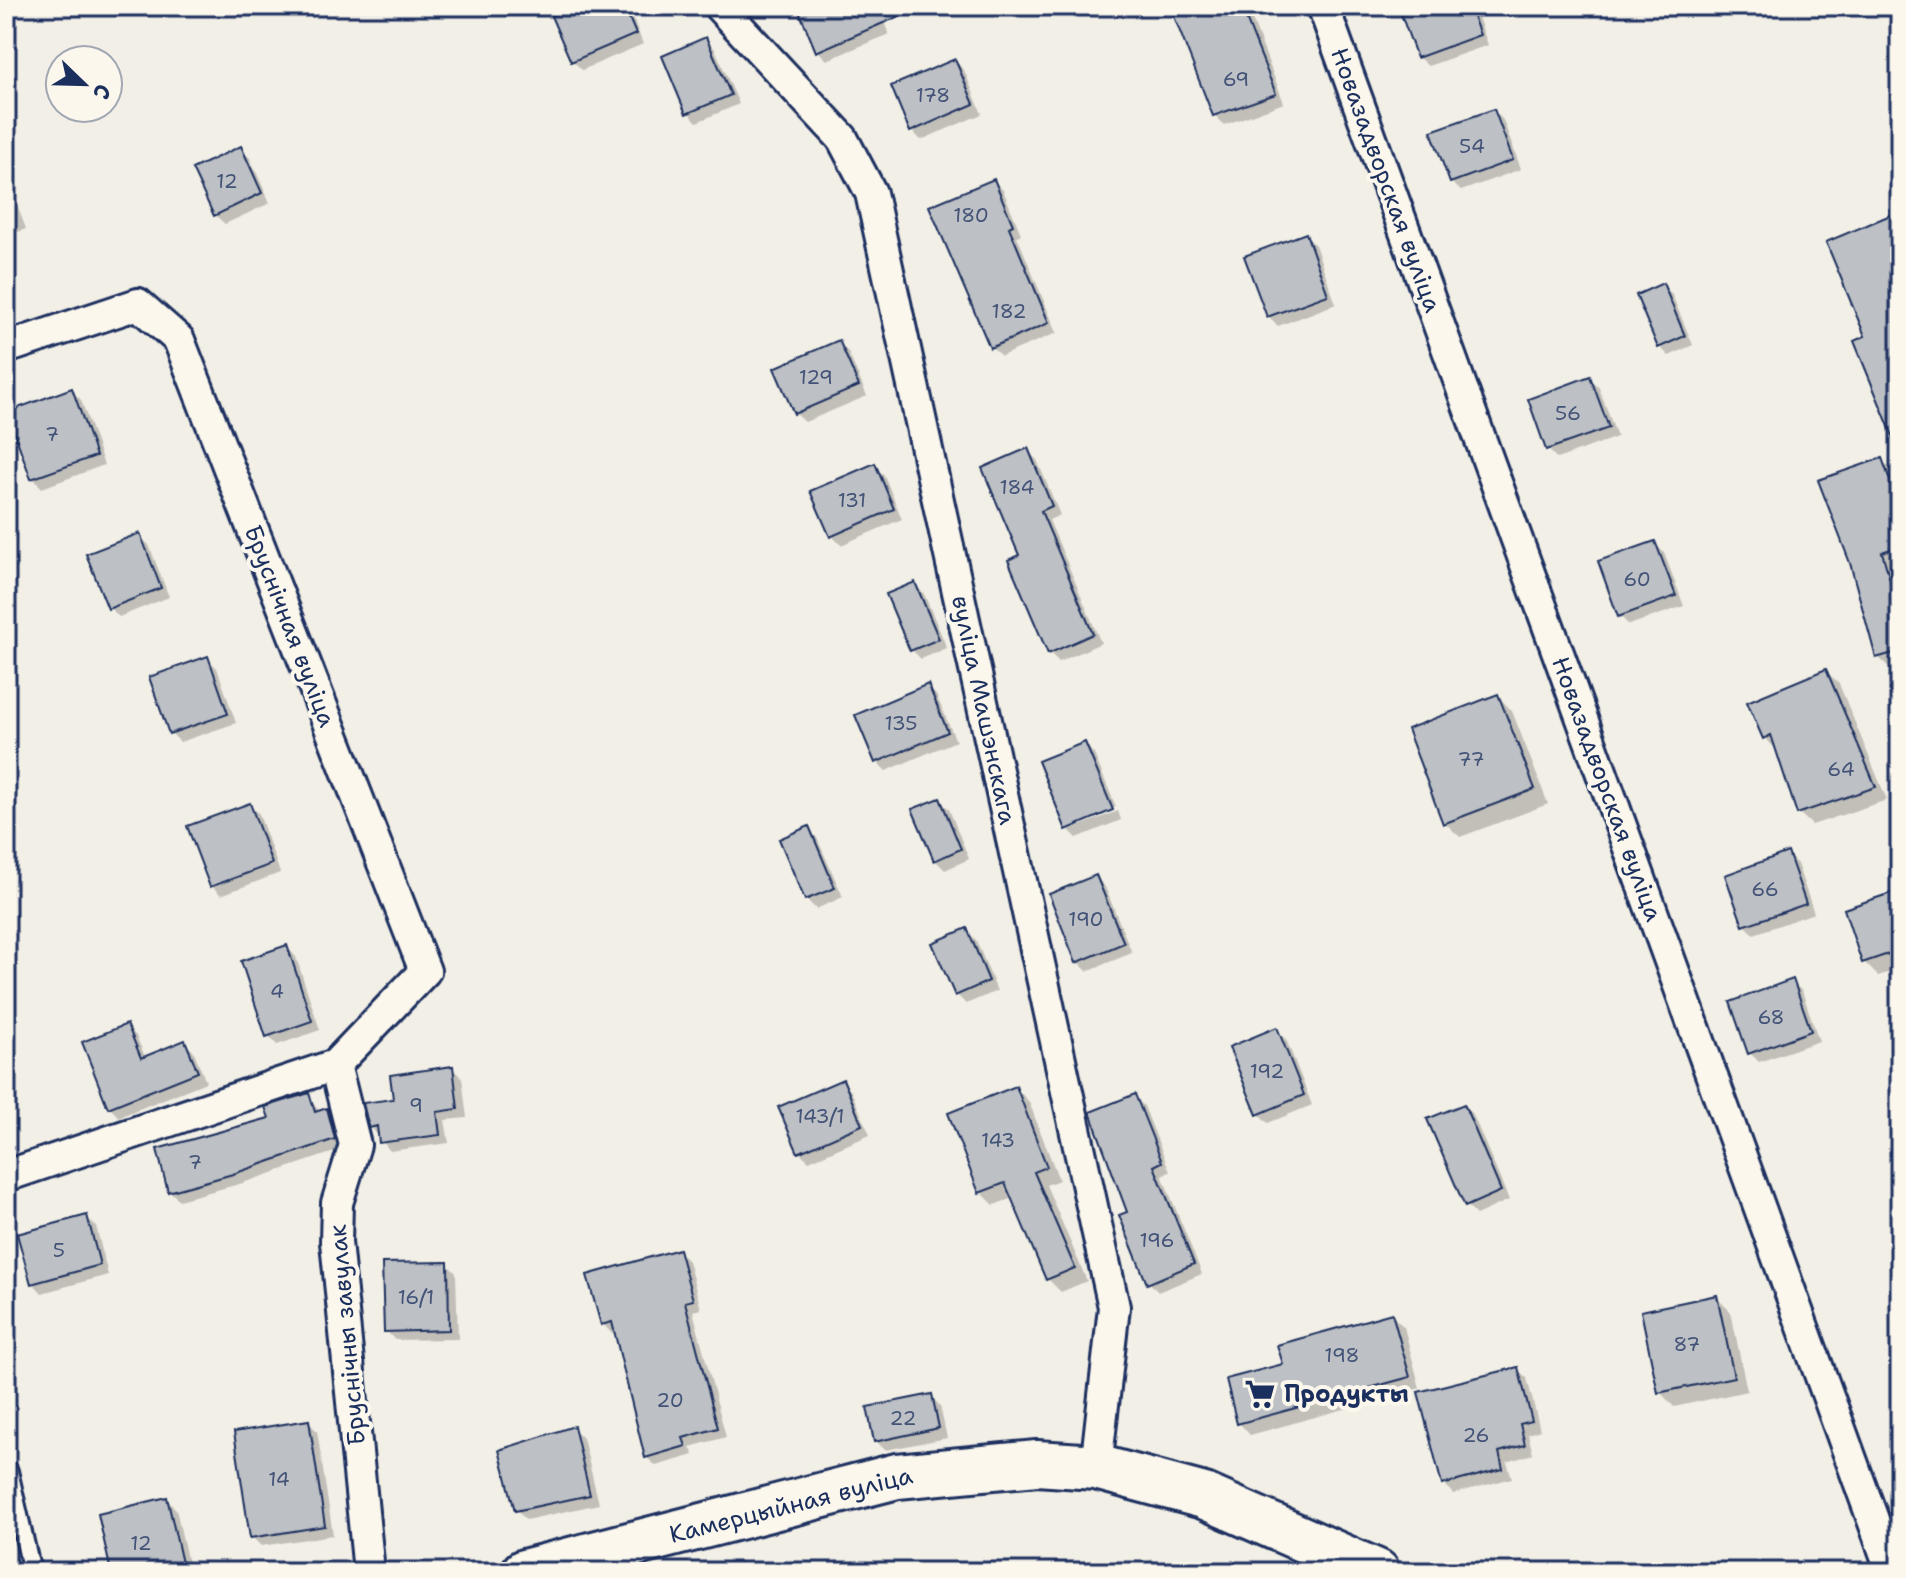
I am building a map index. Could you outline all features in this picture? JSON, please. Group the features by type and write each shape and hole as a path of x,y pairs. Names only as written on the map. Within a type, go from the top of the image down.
{"main road":[{"name":"Камерцыйная вуліца","path":"524,1572 897,1476 1037,1463 1096,1467 1204,1496 1377,1572"}],"street":[{"name":"вуліца Машэнскага","path":"719,6 842,138 871,193 1114,1307 1096,1467"},
{"name":"Новазадворская вуліца","path":"1323,6 1892,1572"},
{"name":"Бруснічная вуліца","path":"6,348 138,304 179,340 425,971 335,1065"},
{"path":"6,1176 335,1065"},
{"name":"Бруснічны завулак","path":"335,1065 355,1145 337,1203 336,1242 369,1572"}],"lane":[{"path":"9,1471 32,1572"}],"building":[{"path":"575,6 624,6 636,34 571,62 551,16"},
{"path":"797,6 923,6 816,52"},
{"path":"1170,6 1241,6 1276,94 1213,116"},
{"path":"1398,6 1469,6 1480,35 1417,58"},
{"path":"706,37 731,95 686,114 662,56"},
{"path":"955,59 974,104 910,132 891,86"},
{"path":"1494,109 1513,160 1450,183 1431,131"},
{"path":"241,146 262,193 214,216 192,169"},
{"path":"994,179 1013,225 1009,227 1049,323 990,348 929,206"},
{"path":"1900,211 1899,451 1854,341 1865,336 1826,242"},
{"path":"1306,233 1328,295 1267,317 1244,256"},
{"path":"1663,283 1685,336 1658,348 1636,295"},
{"path":"839,340 859,386 794,414 774,368"},
{"path":"1590,376 1609,428 1546,450 1528,399"},
{"path":"72,388 96,456 31,479 7,412"},
{"path":"1028,448 1052,506 1041,511 1093,634 1048,654 1008,560 1019,555 982,468"},
{"path":"1882,458 1900,508 1900,546 1882,552 1900,615 1900,651 1876,658 1850,563 1818,480"},
{"path":"875,463 894,509 830,537 810,491"},
{"path":"140,533 161,588 108,609 86,554"},
{"path":"1655,541 1676,596 1618,617 1598,561"},
{"path":"915,582 939,639 910,651 886,594"},
{"path":"208,656 228,714 169,734 149,677"},
{"path":"1826,669 1876,787 1797,814 1771,735 1763,739 1747,702"},
{"path":"928,684 948,732 875,763 855,715"},
{"path":"1498,694 1535,789 1443,824 1407,729"},
{"path":"1085,742 1113,810 1066,830 1038,761"},
{"path":"940,798 961,849 934,861 912,809"},
{"path":"250,803 272,864 210,887 187,826"},
{"path":"809,826 835,888 805,900 779,839"},
{"path":"1788,852 1806,904 1743,926 1725,875"},
{"path":"1096,875 1124,943 1076,963 1049,894"},
{"path":"1900,890 1900,950 1862,963 1844,909"},
{"path":"967,928 989,981 955,996 932,943"},
{"path":"287,945 312,1021 266,1037 241,961"},
{"path":"1793,979 1811,1031 1748,1054 1730,1002"},
{"path":"127,1024 141,1058 185,1040 198,1072 108,1108 82,1042"},
{"path":"1277,1027 1304,1095 1257,1115 1229,1047"},
{"path":"453,1066 458,1109 437,1112 440,1135 379,1143 377,1126 369,1128 363,1103 393,1099 390,1075"},
{"path":"843,1079 862,1125 798,1153 778,1107"},
{"path":"1016,1086 1047,1167 1034,1172 1075,1268 1046,1280 1005,1183 979,1193 948,1113"},
{"path":"309,1093 315,1112 327,1108 335,1139 233,1174 168,1192 157,1149 269,1118 265,1107"},
{"path":"1135,1094 1162,1162 1154,1166 1194,1264 1147,1284 1119,1215 1127,1212 1090,1112"},
{"path":"1464,1104 1501,1191 1465,1207 1427,1119"},
{"path":"87,1215 100,1265 31,1284 17,1234"},
{"path":"679,1249 693,1300 685,1302 718,1428 683,1438 686,1446 645,1458 612,1322 601,1325 587,1275"},
{"path":"448,1262 449,1330 384,1332 382,1263"},
{"path":"1717,1295 1734,1377 1658,1393 1641,1311"},
{"path":"1392,1313 1410,1377 1237,1424 1226,1379 1283,1364 1277,1345"},
{"path":"1518,1367 1532,1421 1520,1424 1525,1445 1499,1452 1503,1469 1442,1485 1418,1392"},
{"path":"932,1394 939,1428 874,1442 867,1407"},
{"path":"309,1420 325,1526 250,1538 234,1432"},
{"path":"574,1426 590,1495 515,1511 499,1450"},
{"path":"167,1497 184,1572 111,1572 98,1514"}],"place":[{"name":"Продукты","path":"1260,1394"}]}
